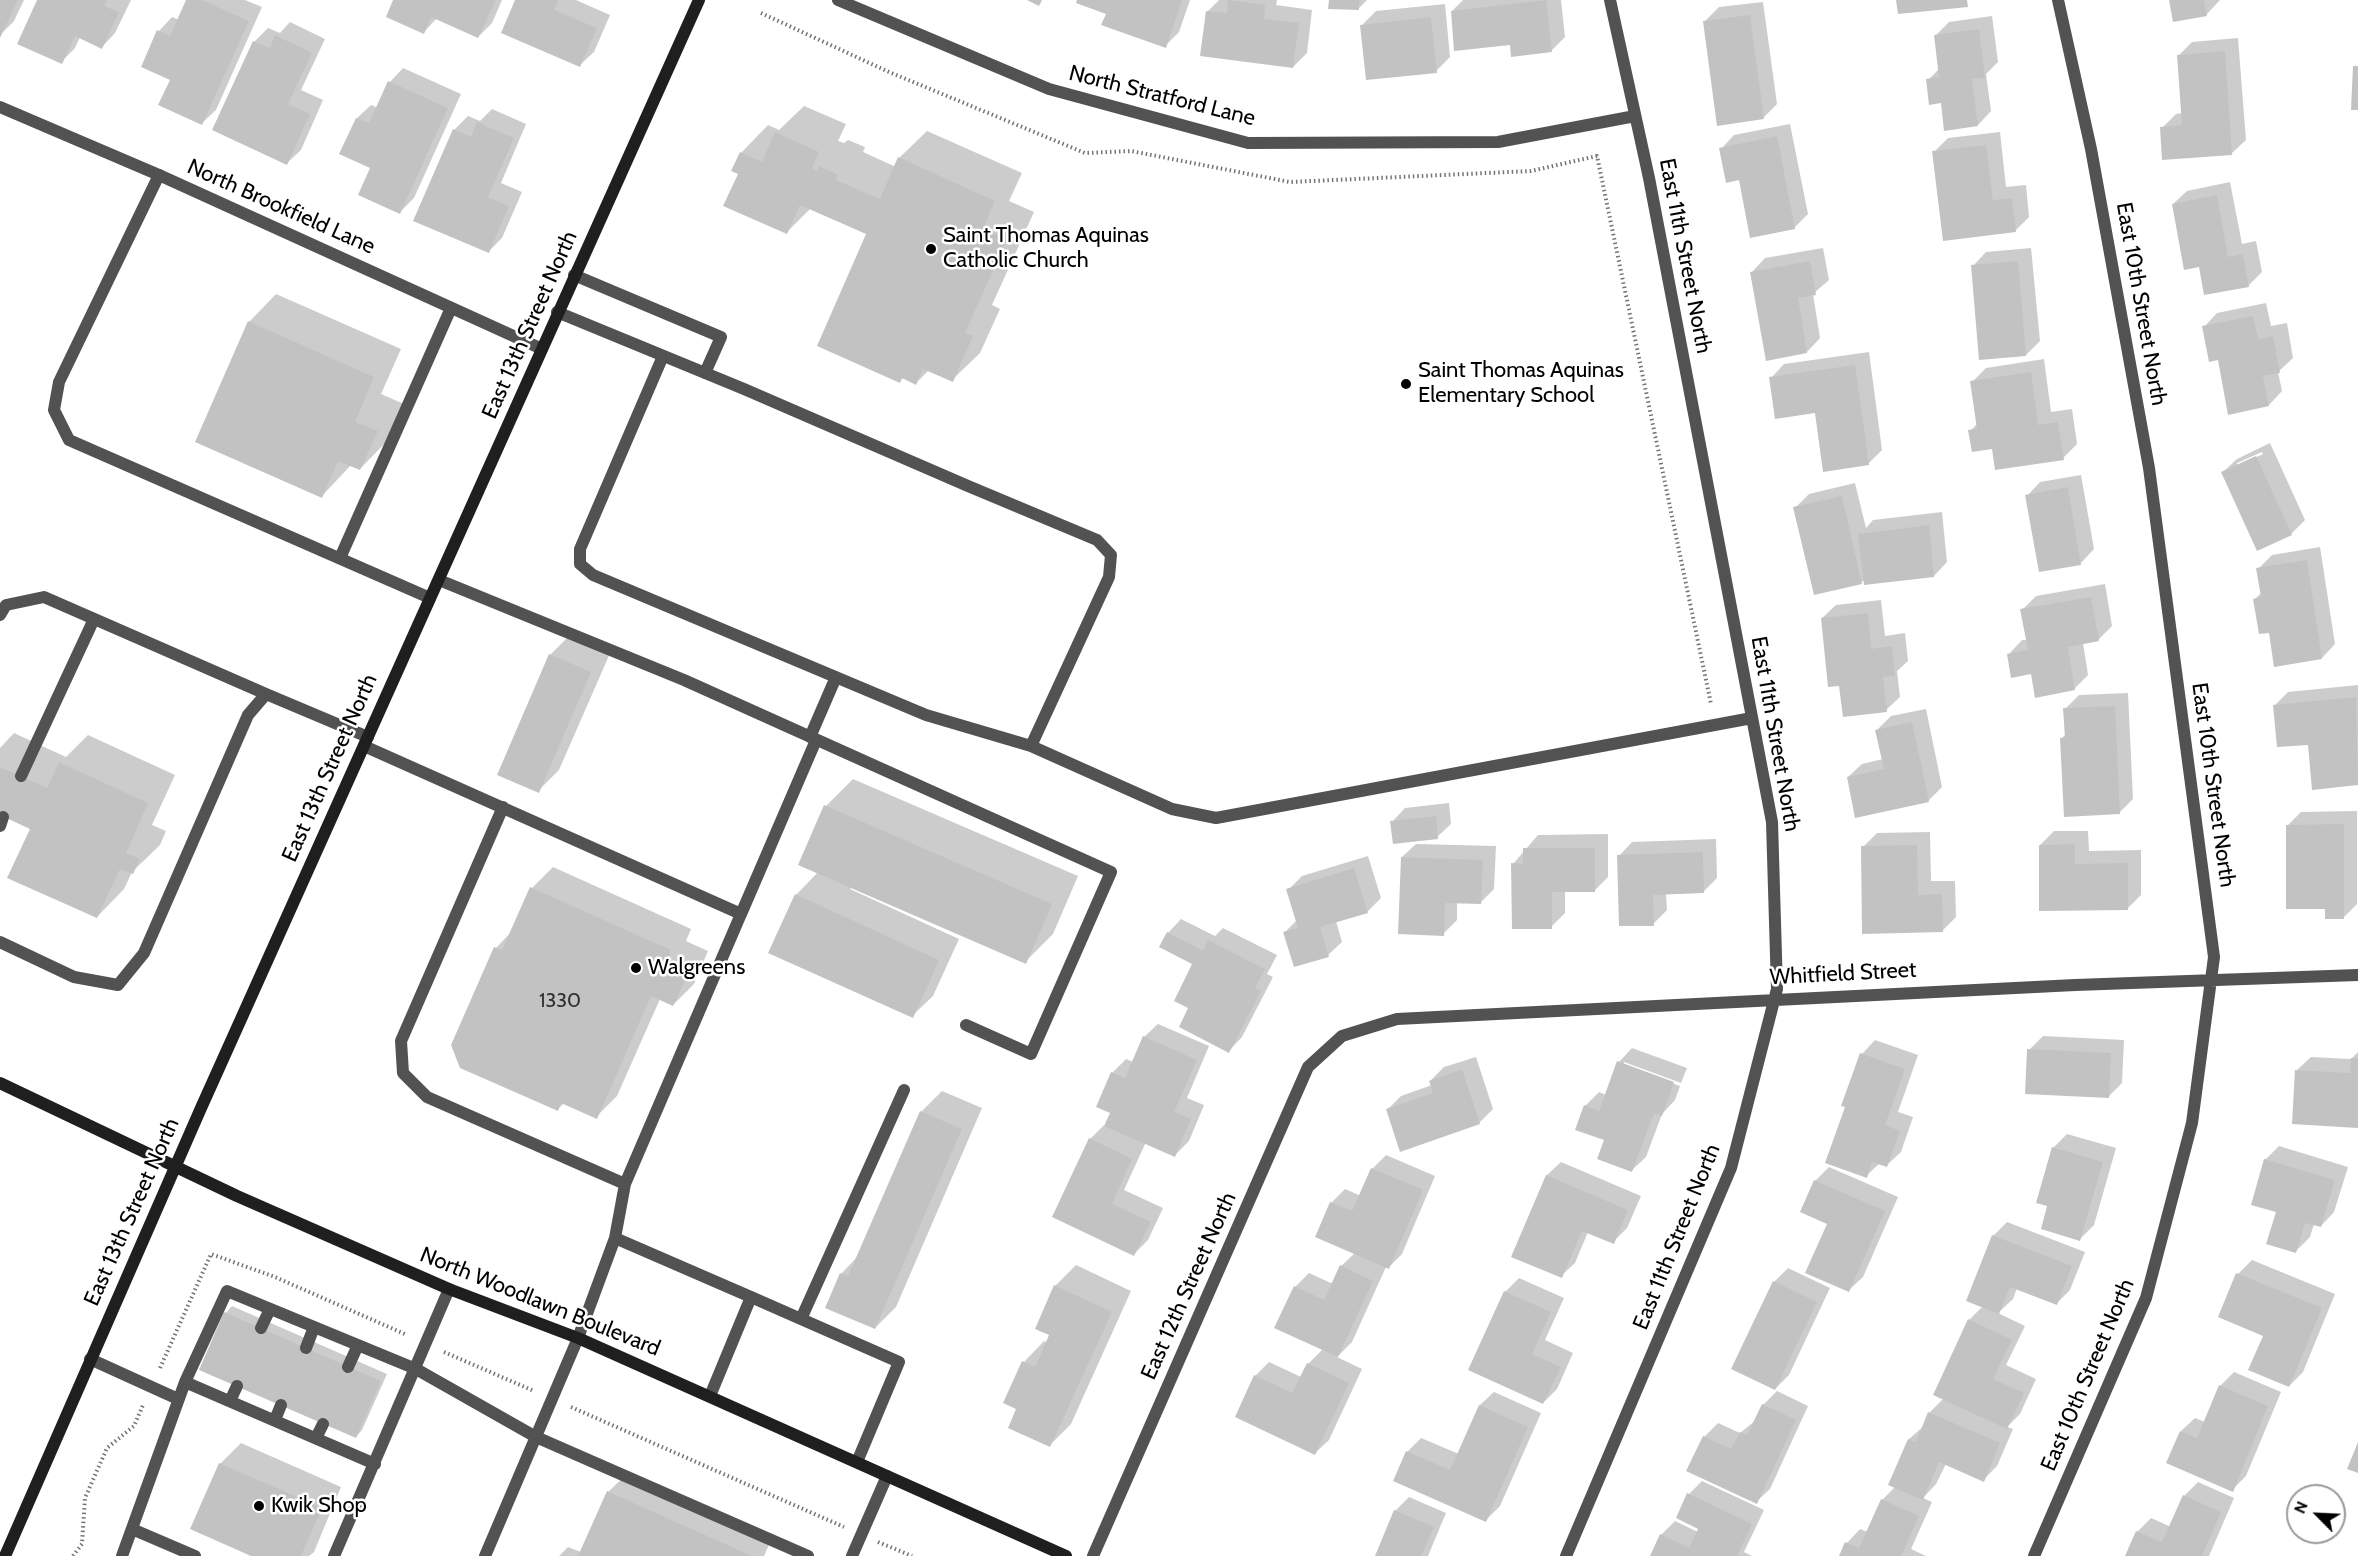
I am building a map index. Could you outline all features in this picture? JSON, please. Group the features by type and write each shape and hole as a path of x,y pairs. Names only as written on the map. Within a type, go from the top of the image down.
{"main road":[{"name":"East 13th Street North","path":"4,1556 175,1167 699,0"},
{"name":"North Woodlawn Boulevard","path":"0,1083 175,1167 449,1289 578,1338 1066,1556"}],"street":[{"name":"North Stratford Lane","path":"838,0 1049,88 1248,143 1498,142 1635,116"},
{"name":"East 11th Street North","path":"1566,1556 1731,1168 1777,989 1772,822 1635,116 1610,0"},
{"name":"East 10th Street North","path":"2034,1556 2146,1298 2192,1124 2214,957 2150,468 2091,148 2058,0"},
{"name":"North Brookfield Lane","path":"0,107 159,175 542,349"},
{"path":"159,175 59,382 54,410 69,440 430,598"},
{"path":"574,275 721,337 705,373"},
{"path":"340,558 452,308"},
{"path":"558,312 1097,540 1110,555 1108,577 1030,746"},
{"path":"663,356 580,549 580,564 593,575 926,715 1030,746 1172,809 1216,818 1752,718"},
{"path":"439,580 684,680 1111,872 1031,1054 966,1025"},
{"path":"0,615 6,605 44,597 266,694 502,807 741,914"},
{"path":"21,776 94,619"},
{"path":"485,1556 578,1338 615,1238 626,1184 741,914 837,677"},
{"path":"0,942 74,977 118,985 144,953 248,715 266,694"},
{"path":"502,807 401,1041 402,1073 427,1097 626,1184"},
{"name":"Whitfield Street","path":"1335,1042 1342,1036 1397,1019 1775,998 2358,975"},
{"name":"East 12th Street North","path":"1093,1556 1308,1067 1335,1042"},
{"path":"801,1319 904,1090"},
{"path":"615,1238 899,1362 857,1462"},
{"path":"334,1556 449,1289"},
{"path":"122,1556 178,1399 227,1291 416,1369 536,1437 808,1556"},
{"path":"710,1396 751,1297"},
{"path":"261,1328 270,1309"},
{"path":"306,1348 314,1327"},
{"path":"348,1366 358,1345"},
{"path":"90,1359 178,1399"},
{"path":"185,1382 375,1464"},
{"path":"230,1401 237,1386"},
{"path":"275,1420 281,1406"},
{"path":"316,1438 323,1424"},
{"path":"852,1556 887,1476"},
{"path":"132,1528 195,1556"}],"path":[{"path":"761,13 888,72 1085,153 1131,151 1290,182 1531,171 1597,156 1715,725"}],"building":[{"path":"0,0 18,0 0,38"},
{"path":"37,0 107,0 104,6 119,12 102,49 75,36 62,64 17,44"},
{"path":"186,0 202,0 249,21 202,125 158,105 170,80 141,67 157,30 170,36"},
{"path":"393,0 496,0 478,38 431,17 424,34 386,17"},
{"path":"515,0 558,0 554,10 597,28 580,67 501,33"},
{"path":"1027,0 1042,0 1039,6"},
{"path":"1077,0 1182,0 1166,48 1101,25 1106,14 1076,3"},
{"path":"1228,0 1265,5 1264,19 1299,23 1293,68 1200,56 1206,11 1227,13"},
{"path":"1329,0 1359,0 1359,10 1328,9"},
{"path":"1546,0 1552,52 1511,57 1510,45 1454,51 1451,11"},
{"path":"1896,0 1967,0 1968,7 1898,14"},
{"path":"2169,0 2204,0 2207,16 2173,22"},
{"path":"1750,15 1764,119 1717,126 1703,21"},
{"path":"1431,17 1437,73 1366,80 1360,25"},
{"path":"1979,29 1985,78 1972,79 1978,126 1944,131 1941,103 1929,105 1926,79 1939,77 1934,35"},
{"path":"275,35 312,53 288,104 310,114 287,165 212,130 253,41 270,48"},
{"path":"2225,51 2232,155 2162,160 2160,127 2182,125 2177,55"},
{"path":"2353,66 2358,66 2358,110 2351,110"},
{"path":"388,81 448,108 400,214 358,195 370,168 339,154 356,118 369,123"},
{"path":"477,122 514,138 488,197 509,206 489,253 413,221 453,129 471,137"},
{"name":"Saint Thomas Aquinas Catholic Church","path":"775,132 819,152 812,168 817,171 819,166 838,175 836,180 880,199 898,157 995,201 983,229 1007,239 965,333 973,336 953,382 923,369 916,385 902,378 900,383 817,346 866,234 800,205 787,234 723,206 738,174 731,171 740,152 762,162"},
{"path":"1777,136 1795,229 1750,238 1739,180 1726,183 1719,148"},
{"path":"1986,145 1993,200 2012,198 2016,232 1943,241 1932,151"},
{"path":"2217,195 2228,257 2243,254 2249,287 2204,295 2199,267 2184,270 2172,204"},
{"path":"1810,261 1816,295 1798,298 1807,353 1766,361 1750,272"},
{"path":"2018,261 2026,356 1979,360 1971,265"},
{"path":"2253,316 2258,339 2273,336 2280,373 2263,376 2269,406 2228,415 2218,360 2209,362 2202,326"},
{"path":"248,321 374,377 355,422 378,431 360,470 338,461 322,498 195,442"},
{"path":"1855,365 1869,465 1823,472 1815,413 1775,419 1769,377"},
{"path":"2031,372 2038,425 2058,422 2064,460 1995,470 1992,449 1972,452 1968,430 1977,429 1970,381"},
{"path":"2256,456 2292,535 2257,551 2221,472"},
{"path":"2068,487 2081,565 2039,572 2025,495"},
{"path":"1842,496 1862,584 1814,595 1793,507"},
{"path":"1929,525 1934,577 1864,585 1858,534"},
{"path":"2307,560 2322,659 2274,667 2269,633 2259,634 2253,599 2261,597 2256,568"},
{"path":"2091,597 2099,641 2068,647 2075,690 2035,698 2031,674 2011,678 2007,654 2028,650 2020,609"},
{"path":"1868,613 1871,649 1892,646 1895,676 1883,677 1887,712 1843,717 1839,686 1828,687 1821,618"},
{"path":"549,654 591,672 539,793 497,775"},
{"path":"2356,697 2358,785 2312,790 2308,745 2277,747 2273,705"},
{"path":"2115,706 2120,814 2064,817 2060,738 2065,738 2063,708"},
{"path":"1912,722 1929,802 1855,818 1847,777 1884,769 1875,730"},
{"path":"59,762 148,803 126,853 140,859 133,874 120,869 97,918 7,878 30,829 0,815 0,767 47,788"},
{"path":"824,805 1052,904 1026,964 798,865"},
{"path":"1436,816 1438,839 1393,844 1390,821"},
{"path":"2344,824 2344,919 2325,919 2325,909 2286,909 2286,825"},
{"path":"2075,844 2075,864 2128,863 2128,910 2039,911 2039,845"},
{"path":"1917,845 1918,895 1942,894 1943,932 1862,934 1861,846"},
{"path":"1523,848 1595,848 1595,892 1552,892 1552,929 1512,929 1511,863 1523,864"},
{"path":"1703,852 1704,893 1653,895 1654,926 1619,926 1617,855"},
{"path":"1401,857 1483,860 1481,904 1445,903 1444,936 1398,934"},
{"path":"1354,868 1368,913 1320,927 1329,957 1294,967 1283,932 1298,928 1286,889"},
{"name":"Walgreens","path":"530,887 671,950 666,962 689,972 673,1006 651,996 597,1119 561,1103 558,1111 460,1068 451,1045 494,947 502,950"},
{"path":"795,894 939,960 913,1018 768,953"},
{"path":"1167,932 1203,951 1208,940 1265,969 1255,988 1261,991 1229,1053 1179,1027 1188,1008 1174,1001 1192,964 1159,947"},
{"path":"1143,1036 1197,1060 1174,1112 1191,1119 1175,1157 1104,1126 1110,1113 1096,1107 1111,1072 1125,1078"},
{"path":"2027,1049 2111,1053 2109,1098 2025,1094"},
{"path":"1860,1053 1905,1069 1885,1125 1900,1131 1887,1167 1872,1162 1867,1178 1825,1163 1845,1107 1841,1106"},
{"path":"2351,1058 2358,1058 2358,1128 2292,1124 2295,1070 2350,1073"},
{"path":"1617,1061 1674,1082 1662,1116 1654,1113 1632,1172 1597,1159 1604,1140 1575,1130 1584,1105 1599,1111"},
{"path":"1462,1069 1480,1124 1400,1152 1386,1109 1433,1093 1429,1081"},
{"path":"920,1111 962,1129 875,1329 825,1308 840,1273 848,1276"},
{"path":"1089,1138 1132,1159 1112,1204 1151,1222 1134,1256 1052,1217"},
{"path":"2052,1147 2103,1162 2080,1241 2041,1229 2047,1206 2036,1203"},
{"path":"2264,1159 2335,1180 2321,1227 2305,1223 2296,1253 2266,1244 2276,1212 2251,1205"},
{"path":"1371,1168 1423,1190 1389,1269 1315,1237 1330,1202 1352,1211"},
{"path":"1546,1175 1628,1210 1614,1244 1582,1231 1562,1278 1511,1257"},
{"path":"1814,1180 1885,1211 1849,1292 1805,1273 1827,1224 1800,1212"},
{"path":"1992,1235 2072,1266 2057,1305 2010,1287 1999,1314 1966,1301"},
{"path":"1340,1265 1373,1281 1338,1357 1274,1328 1294,1286 1324,1300"},
{"path":"2236,1273 2322,1308 2289,1387 2248,1370 2263,1336 2218,1317"},
{"path":"1773,1281 1817,1302 1775,1390 1731,1369"},
{"path":"1054,1285 1112,1312 1050,1447 1008,1428 1016,1409 1003,1403 1022,1361 1035,1367 1049,1335 1035,1329"},
{"path":"1504,1291 1551,1312 1532,1354 1561,1367 1543,1404 1468,1370"},
{"path":"224,1312 381,1381 356,1438 199,1370"},
{"path":"1968,1319 2012,1340 1993,1379 2024,1393 2007,1429 1933,1395"},
{"path":"1307,1363 1349,1383 1315,1455 1235,1417 1254,1375 1292,1393"},
{"path":"2219,1385 2268,1406 2233,1492 2166,1463 2180,1431 2197,1438"},
{"path":"1762,1404 1796,1420 1757,1504 1686,1471 1703,1436 1731,1449 1740,1432 1747,1435"},
{"path":"1479,1405 1528,1427 1486,1522 1393,1481 1406,1451 1450,1470"},
{"path":"1928,1412 2000,1443 1984,1482 1939,1462 1923,1500 1888,1485 1908,1439 1916,1442"},
{"path":"2358,1442 2358,1473 2347,1469"},
{"path":"219,1463 322,1508 301,1556 251,1556 190,1529"},
{"path":"607,1491 752,1556 578,1556"},
{"path":"1687,1493 1752,1524 1737,1556 1650,1556 1660,1534 1689,1548 1698,1529 1676,1518"},
{"path":"2183,1495 2221,1512 2202,1556 2125,1556 2136,1531 2162,1542"},
{"path":"1881,1499 1919,1516 1901,1556 1839,1556 1845,1542 1859,1548"},
{"path":"1394,1510 1434,1527 1421,1556 1375,1556"}],"place":[{"name":"Saint Thomas Aquinas Catholic Church","path":"931,249"},
{"name":"Saint Thomas Aquinas Elementary School","path":"1406,384"},
{"name":"Walgreens","path":"636,968"},
{"name":"Kwik Shop","path":"259,1506"}]}
